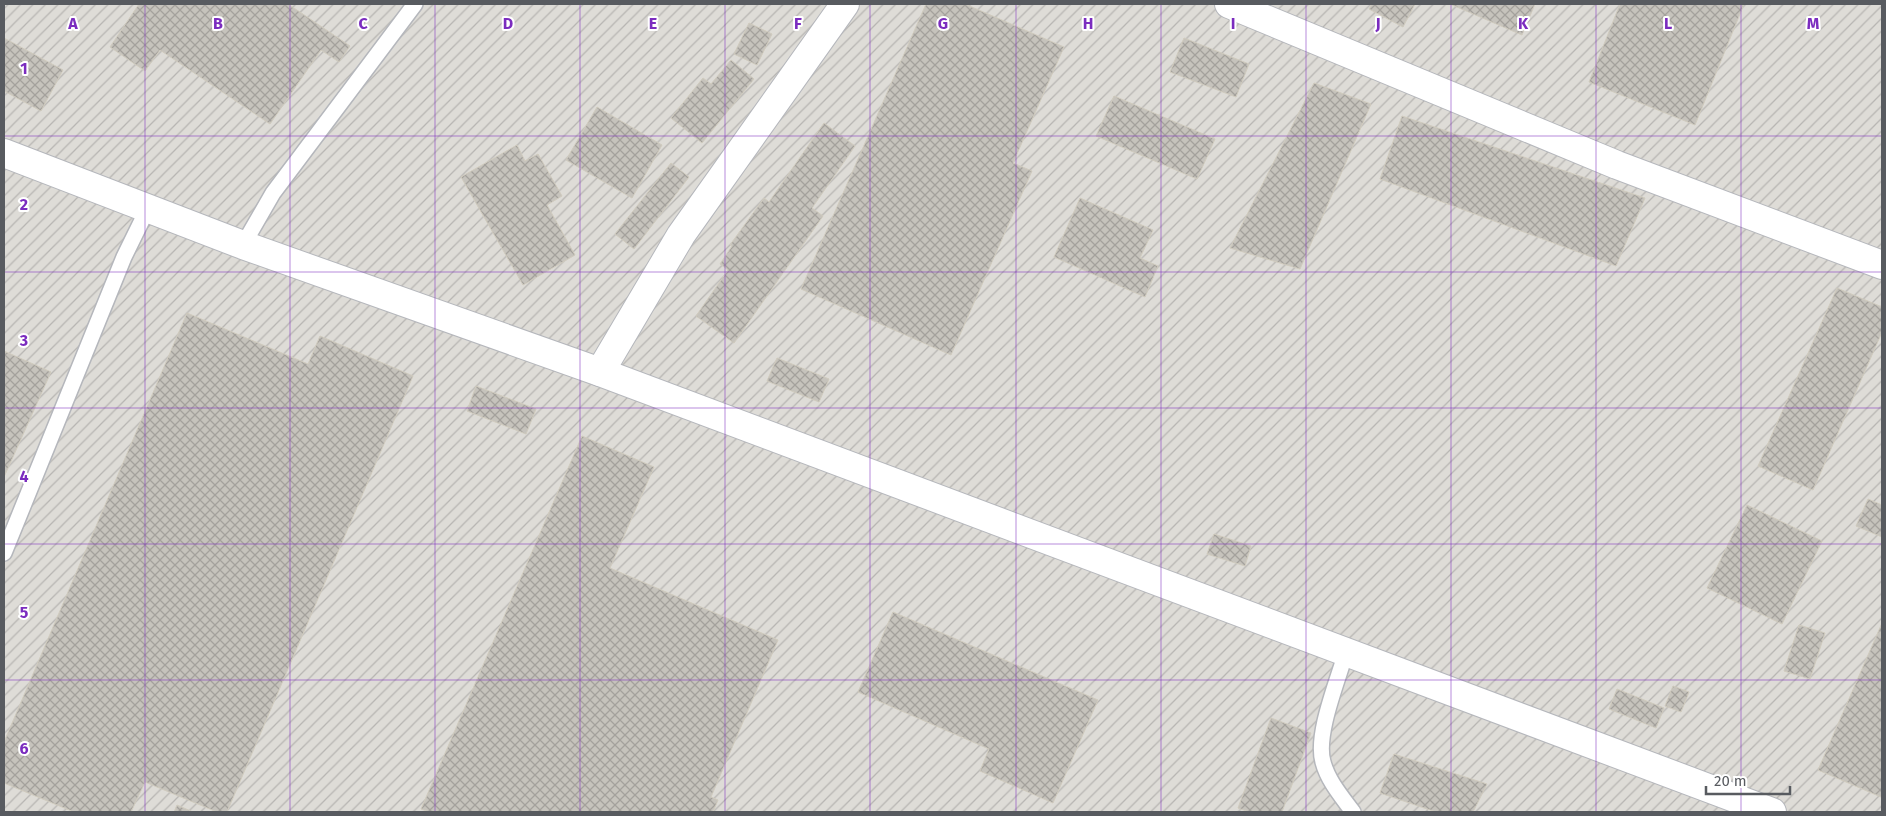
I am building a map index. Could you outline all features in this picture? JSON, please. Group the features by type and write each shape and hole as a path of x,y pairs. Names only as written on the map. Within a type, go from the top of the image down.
{"street":[{"path":"600,372 681,236 845,4"},
{"path":"1229,4 1617,165 1882,265"},
{"path":"4,153 243,245 600,372 1346,652 1735,806 1772,812"}],"lane":[{"path":"243,245 273,193 415,4"},
{"path":"4,553 124,256 148,208"},
{"path":"1346,652 1322,734 1323,762 1335,788 1353,812"}],"shaded area":[{"path":"4,4 1882,4 1882,812 4,812"}],"building":[{"path":"139,4 288,4 350,46 339,62 321,50 270,124 160,50 145,71 110,47"},
{"path":"926,4 965,4 1064,47 1013,163 1032,171 951,355 801,289"},
{"path":"1372,4 1415,4 1403,27 1369,9"},
{"path":"1450,4 1535,4 1522,35"},
{"path":"1620,4 1744,4 1695,125 1589,82"},
{"path":"749,23 772,34 757,65 734,54"},
{"path":"4,38 63,70 41,111 4,91"},
{"path":"1184,38 1249,64 1236,97 1170,72"},
{"path":"731,60 754,79 702,143 671,118 703,78 711,84"},
{"path":"1314,83 1371,104 1300,269 1230,248"},
{"path":"1114,96 1215,139 1197,179 1096,136"},
{"path":"597,107 662,145 632,198 566,160"},
{"path":"1402,116 1645,198 1616,266 1380,179"},
{"path":"824,123 855,146 812,208 823,216 734,343 696,316 728,270 720,264 732,246 730,245 764,198 769,202"},
{"path":"517,145 525,161 538,154 562,196 547,205 575,255 523,285 461,177"},
{"path":"671,163 689,177 634,249 615,234"},
{"path":"1080,198 1153,230 1140,258 1158,266 1145,297 1054,257"},
{"path":"1837,288 1882,307 1882,332 1813,490 1758,466"},
{"path":"187,313 308,364 320,336 413,376 227,812 217,812 145,782 131,812 74,812 4,783 4,742"},
{"path":"4,351 51,372 4,477"},
{"path":"777,358 829,379 819,402 767,381"},
{"path":"476,386 536,409 526,434 467,411"},
{"path":"582,436 654,467 610,568 778,640 711,797 718,800 713,812 429,812 421,809"},
{"path":"1868,499 1882,505 1882,537 1856,526"},
{"path":"1747,505 1822,541 1782,624 1707,588"},
{"path":"1214,534 1251,546 1245,566 1207,554"},
{"path":"893,612 1098,700 1053,803 980,771 989,749 858,692"},
{"path":"1882,623 1882,795 1881,797 1818,770"},
{"path":"1799,625 1825,633 1810,679 1784,671"},
{"path":"1673,686 1689,692 1681,712 1665,706"},
{"path":"1617,689 1664,708 1656,728 1609,709"},
{"path":"1271,718 1311,733 1282,812 1249,812 1238,808"},
{"path":"1394,754 1487,784 1473,812 1436,812 1380,793"},
{"path":"177,805 193,812 174,812"}]}
